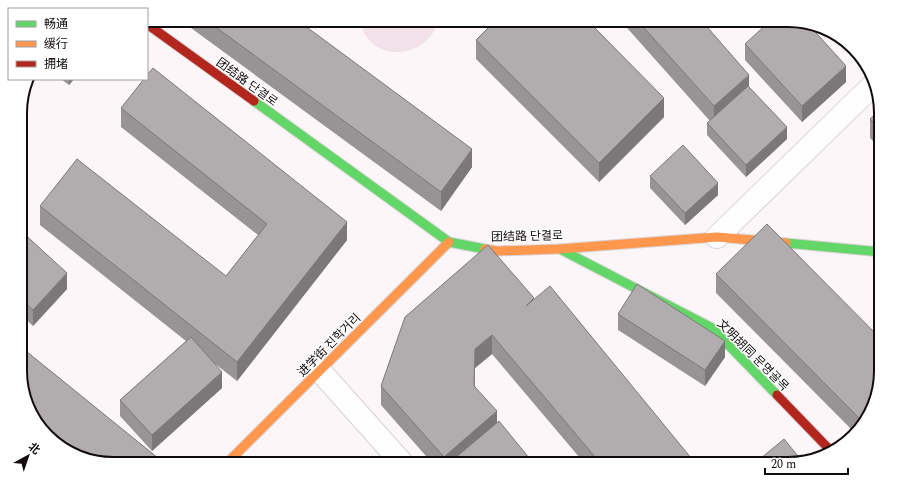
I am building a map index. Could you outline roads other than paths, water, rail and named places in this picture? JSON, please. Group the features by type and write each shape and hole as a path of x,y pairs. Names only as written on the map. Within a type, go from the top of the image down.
{"street":[{"name":"团结路 단결로","path":"151,27 449,242 497,251 559,249 717,237 874,251"},
{"path":"717,237 870,88"},
{"name":"进学街 진학거리","path":"233,457 449,242"},
{"name":"文明胡同 문명골목","path":"559,249 712,328 827,447"},
{"path":"320,370 397,457"}]}
